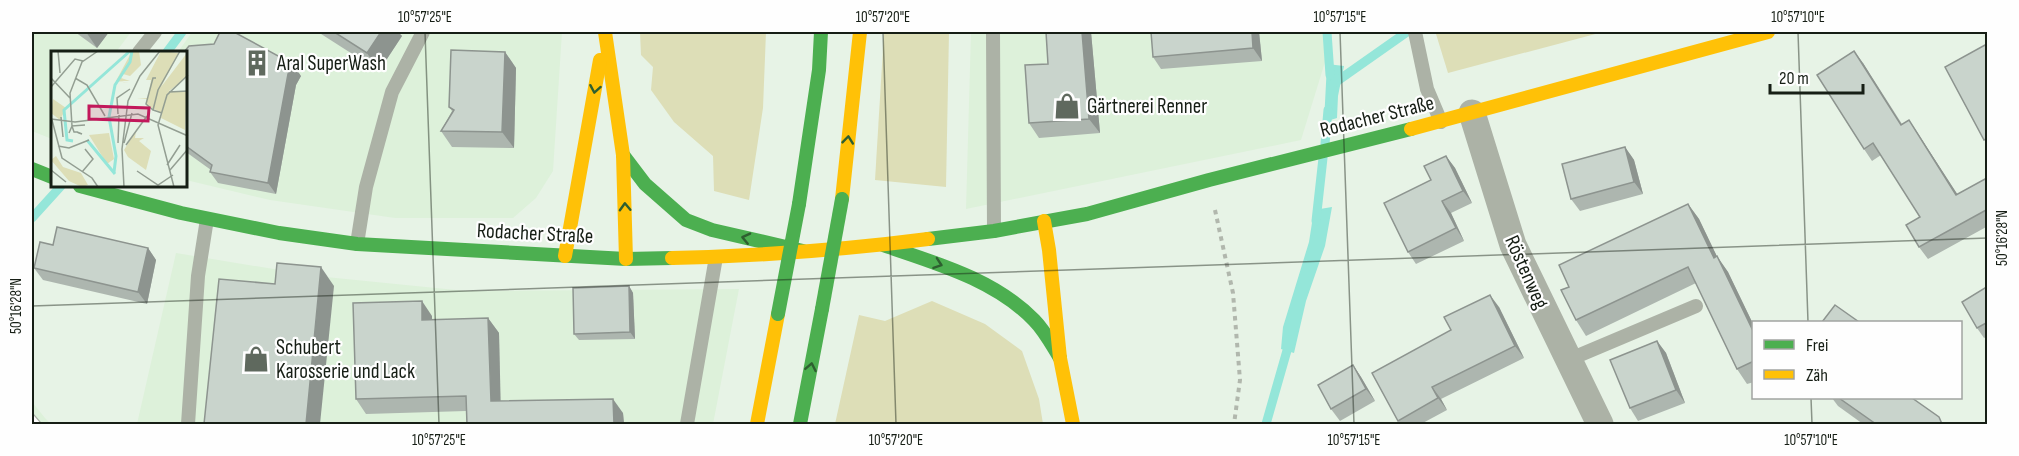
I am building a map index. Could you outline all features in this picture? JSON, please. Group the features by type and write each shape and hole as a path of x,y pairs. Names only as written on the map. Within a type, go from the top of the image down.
{"main road":[{"path":"605,32 623,155 626,259"},
{"path":"565,256 605,32"},
{"path":"758,424 799,204 819,70 821,32"},
{"path":"800,424 842,199 860,32"},
{"name":"Rodacher Straße","path":"87,188 207,219 279,233 357,244 626,259 716,257 883,245 994,231 1087,214 1209,180 1441,122 1699,46 1768,32"},
{"path":"623,155 645,184 686,220 712,230 803,251"},
{"path":"32,169 50,173"},
{"path":"1044,221 1060,358 1073,424"},
{"path":"883,245 960,272 1006,297 1035,321 1060,358"}],"street":[{"name":"Röstenweg","path":"1472,113 1513,245 1600,424"}],"lane":[{"path":"140,51 155,32"},
{"path":"357,244 366,188 392,92 423,32"},
{"path":"993,32 994,231"},
{"path":"1417,37 1427,89 1441,122"},
{"path":"188,424 198,276 207,219"},
{"path":"687,424 716,257"},
{"path":"1568,360 1696,306"}],"path":[{"path":"1209,180 1233,293 1240,380 1234,424"}],"shaded area":[{"path":"32,32 131,32 117,51 51,51 51,139 32,131"},
{"path":"192,32 562,32 553,171 536,198 513,218 395,218 270,200 188,180 188,51 179,51"},
{"path":"640,32 766,32 763,108 749,200 714,191 713,156 674,122 651,90 653,67 641,55"},
{"path":"884,32 949,32 946,187 875,180"},
{"path":"971,32 1323,32 1325,62 1301,140 966,209"},
{"path":"1441,32 1603,32 1448,73 1436,34"},
{"path":"176,253 316,276 466,291 739,289 713,424 137,424"},
{"path":"932,301 985,324 1022,351 1039,399 1043,424 835,424 859,315 885,321"},
{"path":"32,402 45,418 51,424 32,424"}],"water":[{"path":"1327,64 1344,66 1338,96 1337,118 1324,122"},
{"path":"1332,207 1325,246 1306,301 1294,353 1281,349 1283,327 1309,242 1314,210"}],"building":[{"path":"220,32 234,32 293,64 288,74 268,183 210,172 212,165 188,147 188,51 185,51 189,46 214,44"},
{"path":"334,32 381,32 367,53"},
{"path":"1046,32 1082,32 1089,119 1029,123 1025,65 1048,64"},
{"path":"1151,32 1252,32 1253,48 1153,57"},
{"path":"1985,45 1988,49 1988,138 1984,140 1945,67"},
{"path":"451,50 505,52 502,132 441,131 454,110 449,107"},
{"path":"1854,51 1901,125 1909,120 1956,195 1985,179 1988,183 1988,209 1919,247 1906,225 1920,217 1873,143 1864,149 1817,75"},
{"path":"1625,147 1634,182 1571,199 1562,164"},
{"path":"1446,156 1463,191 1442,201 1456,228 1408,252 1384,203 1431,180 1424,166"},
{"path":"1688,204 1714,258 1717,256 1752,329 1752,362 1737,369 1688,267 1576,320 1561,290 1569,287 1559,265"},
{"path":"57,227 148,248 138,292 34,268 40,242 53,245"},
{"path":"277,263 321,267 306,424 204,424 219,279 275,284"},
{"path":"629,286 630,332 574,334 573,288"},
{"path":"1988,286 1988,322 1977,328 1962,302"},
{"path":"1490,295 1515,346 1432,387 1438,398 1398,421 1372,373 1451,330 1444,317"},
{"path":"422,301 422,320 488,318 491,401 613,399 614,424 467,424 466,396 356,399 353,303"},
{"path":"1835,305 1858,321 1823,321"},
{"path":"1657,341 1676,390 1630,408 1610,360"},
{"path":"1353,365 1366,389 1331,409 1318,385"},
{"path":"1840,399 1913,399 1939,417 1942,424 1876,424"}],"waterway":[{"path":"168,51 182,32"},
{"path":"1327,32 1330,75"},
{"path":"1333,84 1407,32"},
{"path":"1325,144 1328,110"},
{"path":"1316,221 1323,158"},
{"path":"32,218 59,188"},
{"path":"1266,424 1290,340"}],"railway":[{"path":"32,417 38,424"}],"traffic: fast":[{"path":"799,204 819,70 821,32"},
{"path":"928,239 994,231 1087,214 1209,180 1411,129"},
{"path":"623,155 645,184 686,220 712,230 803,251"},
{"path":"32,169 51,177"},
{"path":"87,188 181,213 279,233 357,244 626,259 672,258"},
{"path":"822,309 842,199"},
{"path":"778,314 799,204"},
{"path":"883,245 963,274 1001,294 1038,324 1060,358"},
{"path":"800,424 822,309"}],"traffic: slow":[{"path":"605,32 623,155 626,259"},
{"path":"842,199 860,32"},
{"path":"1411,129 1768,32"},
{"path":"565,256 600,60"},
{"path":"1044,221 1060,358 1073,424"},
{"path":"672,258 800,252 928,239"},
{"path":"757,424 778,314"}],"place":[{"name":"Aral SuperWash","path":"257,63"},
{"name":"Gärtnerei Renner","path":"1067,106"},
{"name":"Schubert Karosserie und Lack","path":"256,359"}]}
